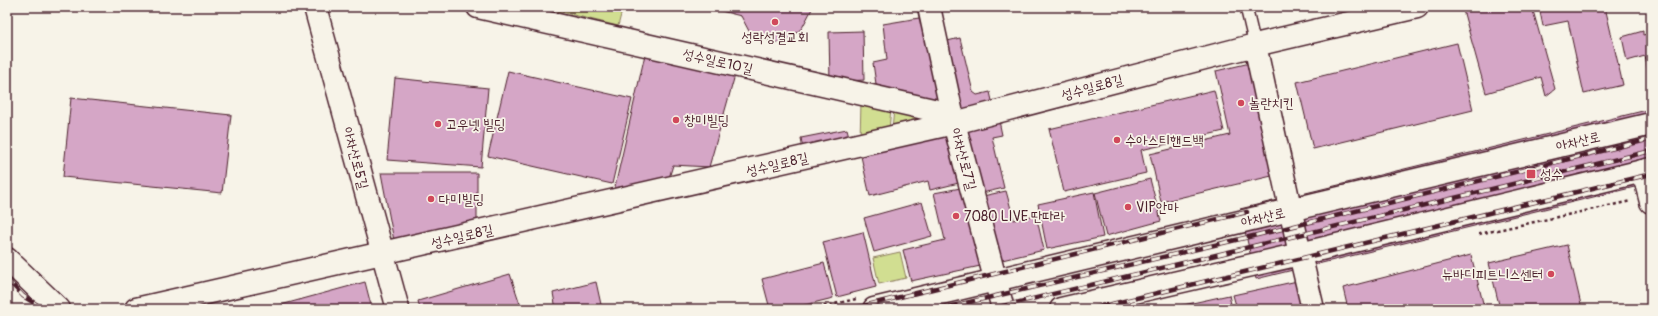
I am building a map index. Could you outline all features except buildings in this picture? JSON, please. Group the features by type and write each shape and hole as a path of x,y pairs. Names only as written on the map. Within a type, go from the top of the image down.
{"street":[{"name":"아차산로5길","path":"315,7 398,309"},
{"name":"성수일로10길","path":"478,7 933,110 954,123"},
{"name":"아차산로7길","path":"929,7 954,123 1003,309"},
{"name":"성수일로8길","path":"136,309 954,123 1255,44 1416,7"},
{"path":"1255,44 1313,309"},
{"name":"아차산로","path":"874,309 1651,124"},
{"path":"1061,309 1300,254 1647,170 1651,202"},
{"path":"7,259 59,309"}],"lane":[{"path":"1246,7 1255,44"}],"green space":[{"path":"541,7 623,7 618,26"},
{"path":"861,103 891,108 889,130 860,138"},
{"path":"894,109 927,112 927,122 892,130"},
{"path":"900,252 906,278 879,284 873,258"}],"railway":[{"path":"940,309 1253,236 1651,139"},
{"path":"990,309 1651,151"},
{"path":"1091,309 1651,174"},
{"path":"851,309 1247,212"},
{"path":"7,279 23,296 44,309"}],"place":[{"name":"성락성결교회","path":"775,22"},
{"name":"놀란치킨","path":"1241,103"},
{"name":"창미빌딩","path":"676,120"},
{"name":"고우넷 빌딩","path":"438,124"},
{"name":"수아스티핸드백","path":"1117,140"},
{"name":"성수","path":"1531,174"},
{"name":"다미빌딩","path":"431,199"},
{"name":"VIP안마","path":"1128,207"},
{"name":"7080 LIVE 딴따라","path":"956,216"},
{"name":"뉴바디피트니스센터","path":"1551,274"}]}
